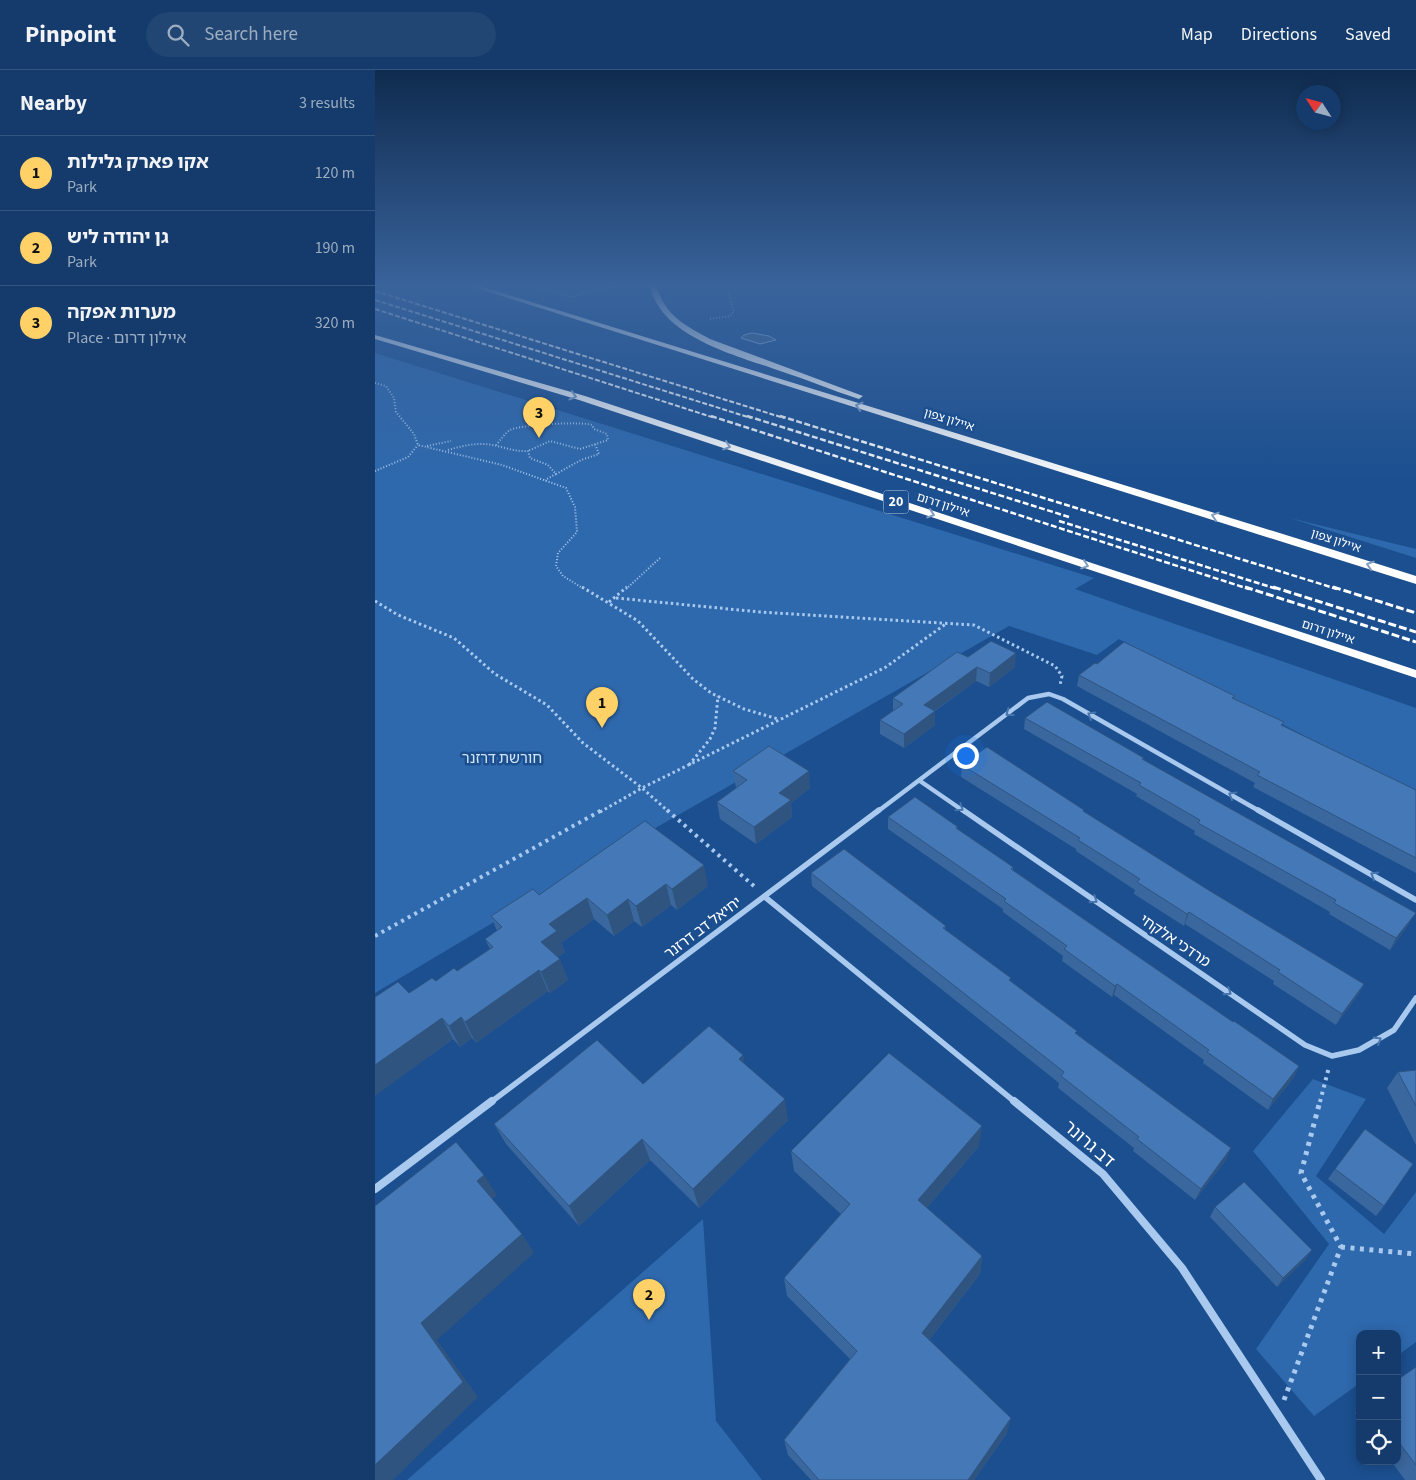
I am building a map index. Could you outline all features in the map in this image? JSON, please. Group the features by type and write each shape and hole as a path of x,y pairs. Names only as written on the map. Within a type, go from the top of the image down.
{"highway":[{"name":"איילון דרום","path":"424,352 592,402 1416,674"},
{"name":"איילון צפון","path":"686,352 1416,580"},
{"path":"733,352 1068,470"}],"street":[{"name":"יחיאל דב דרזנר","path":"375,1189 1028,698 1049,694"},
{"path":"1049,694 1063,699 1416,900"},
{"name":"מרדכי אלקחי","path":"920,781 1305,1046 1332,1056"},
{"name":"דב גרונר","path":"765,897 1103,1174 1182,1268 1321,1480"},
{"path":"1332,1056 1359,1050 1395,1030 1416,998"}],"path":[{"path":"375,382 386,386 394,398 395,412 414,434 418,445"},
{"path":"446,450 467,443 496,445 514,452 528,451 550,441 580,449 608,440 607,434 593,429 592,424 568,422 510,430 496,445"},
{"path":"426,446 451,441"},
{"path":"544,480 581,460 599,454 595,444"},
{"path":"418,445 446,450 502,465 566,488 575,507 577,532 558,553 556,566 563,576 639,622 694,680 718,696 749,710 779,719"},
{"path":"375,471 408,457 418,445"},
{"path":"528,451 530,458 548,465 555,474"},
{"path":"608,602 616,598 660,558"},
{"path":"616,598 760,612 974,625 1055,666 1062,676 1060,686 1049,694"},
{"path":"375,601 398,615 454,638 495,674 547,704 583,743 642,788 765,897"},
{"path":"375,936 642,788 886,667 947,623"},
{"path":"688,766 710,739 715,728 718,696"},
{"path":"1279,1415 1341,1247 1301,1173 1332,1056"},
{"path":"1341,1247 1416,1254"}],"green space":[{"name":"חורשת דרזנר","path":"375,353 1094,578 1075,589 1416,708 1416,794 1119,639 1097,655 1009,626 566,879 375,993"},
{"path":"1290,518 1416,549 1416,558"},
{"path":"1313,1079 1366,1099 1316,1176 1384,1234 1416,1192 1416,1342 1401,1353 1401,1330 1356,1330 1356,1386 1314,1416 1256,1349 1329,1244 1253,1151"},
{"path":"703,1219 716,1421 762,1480 407,1480"}],"building":[{"path":"991,641 1016,653 990,673 977,667 924,705 935,711 904,734 880,720 903,704 893,698 957,652 968,657"},
{"path":"1124,642 1235,696 1232,698 1284,722 1281,725 1416,790 1416,858 1257,775 1260,772 1079,675 1095,663 1097,664"},
{"path":"1047,702 1144,758 1142,759 1416,913 1396,938 1334,903 1336,900 1198,823 1200,820 1139,785 1141,783 1025,718"},
{"path":"769,746 809,771 779,793 791,800 754,827 717,802 747,780 733,771"},
{"path":"987,747 1083,811 1210,891 1364,984 1342,1014 1278,972 1280,970 1189,912 1187,914 1137,882 1140,879 1078,840 1080,838 962,765"},
{"path":"915,797 1013,867 1011,869 1299,1066 1273,1099 1207,1052 1209,1050 1117,984 1115,986 1064,949 1067,946 1004,901 1006,899 888,817"},
{"path":"645,821 704,865 672,889 666,884 636,906 628,899 607,915 587,898 549,924 557,931 541,942 560,959 541,972 539,970 465,1022 461,1017 449,1026 442,1018 375,1065 375,997 398,982 409,993 432,978 436,981 454,968 457,971 493,947 485,939 502,927 491,916 533,889 539,895"},
{"path":"844,849 946,926 943,928 1011,978 1009,980 1077,1031 1075,1033 1231,1148 1201,1189 1137,1139 1139,1137 1061,1076 1064,1072 811,873"},
{"path":"709,1026 743,1055 739,1059 785,1099 693,1189 642,1139 569,1206 494,1124 597,1040 643,1084"},
{"path":"889,1053 982,1126 918,1200 982,1256 922,1333 1011,1418 968,1480 819,1480 784,1440 857,1351 784,1278 850,1204 791,1151"},
{"path":"1416,1070 1416,1106 1398,1072"},
{"path":"1365,1129 1413,1164 1384,1206 1335,1169"},
{"path":"456,1142 484,1175 477,1181 522,1234 421,1323 463,1382 375,1465 375,1206"},
{"path":"1244,1182 1312,1250 1283,1278 1215,1207"},
{"path":"1416,1367 1416,1465 1401,1445 1401,1377"}],"railway":[{"path":"509,352 715,418"},
{"path":"540,352 751,418"},
{"path":"571,352 784,418"},
{"path":"711,416 1249,589"},
{"path":"747,416 1069,517"},
{"path":"780,416 1337,589"},
{"path":"1059,521 1277,589"},
{"path":"1245,587 1416,642"},
{"path":"1273,587 1416,632"},
{"path":"1333,587 1416,613"}],"place":[{"name":"מערות אפקה","path":"539,438"},
{"name":"אקו פארק גלילות","path":"602,728"},
{"name":"גן יהודה ליש","path":"649,1320"}]}
